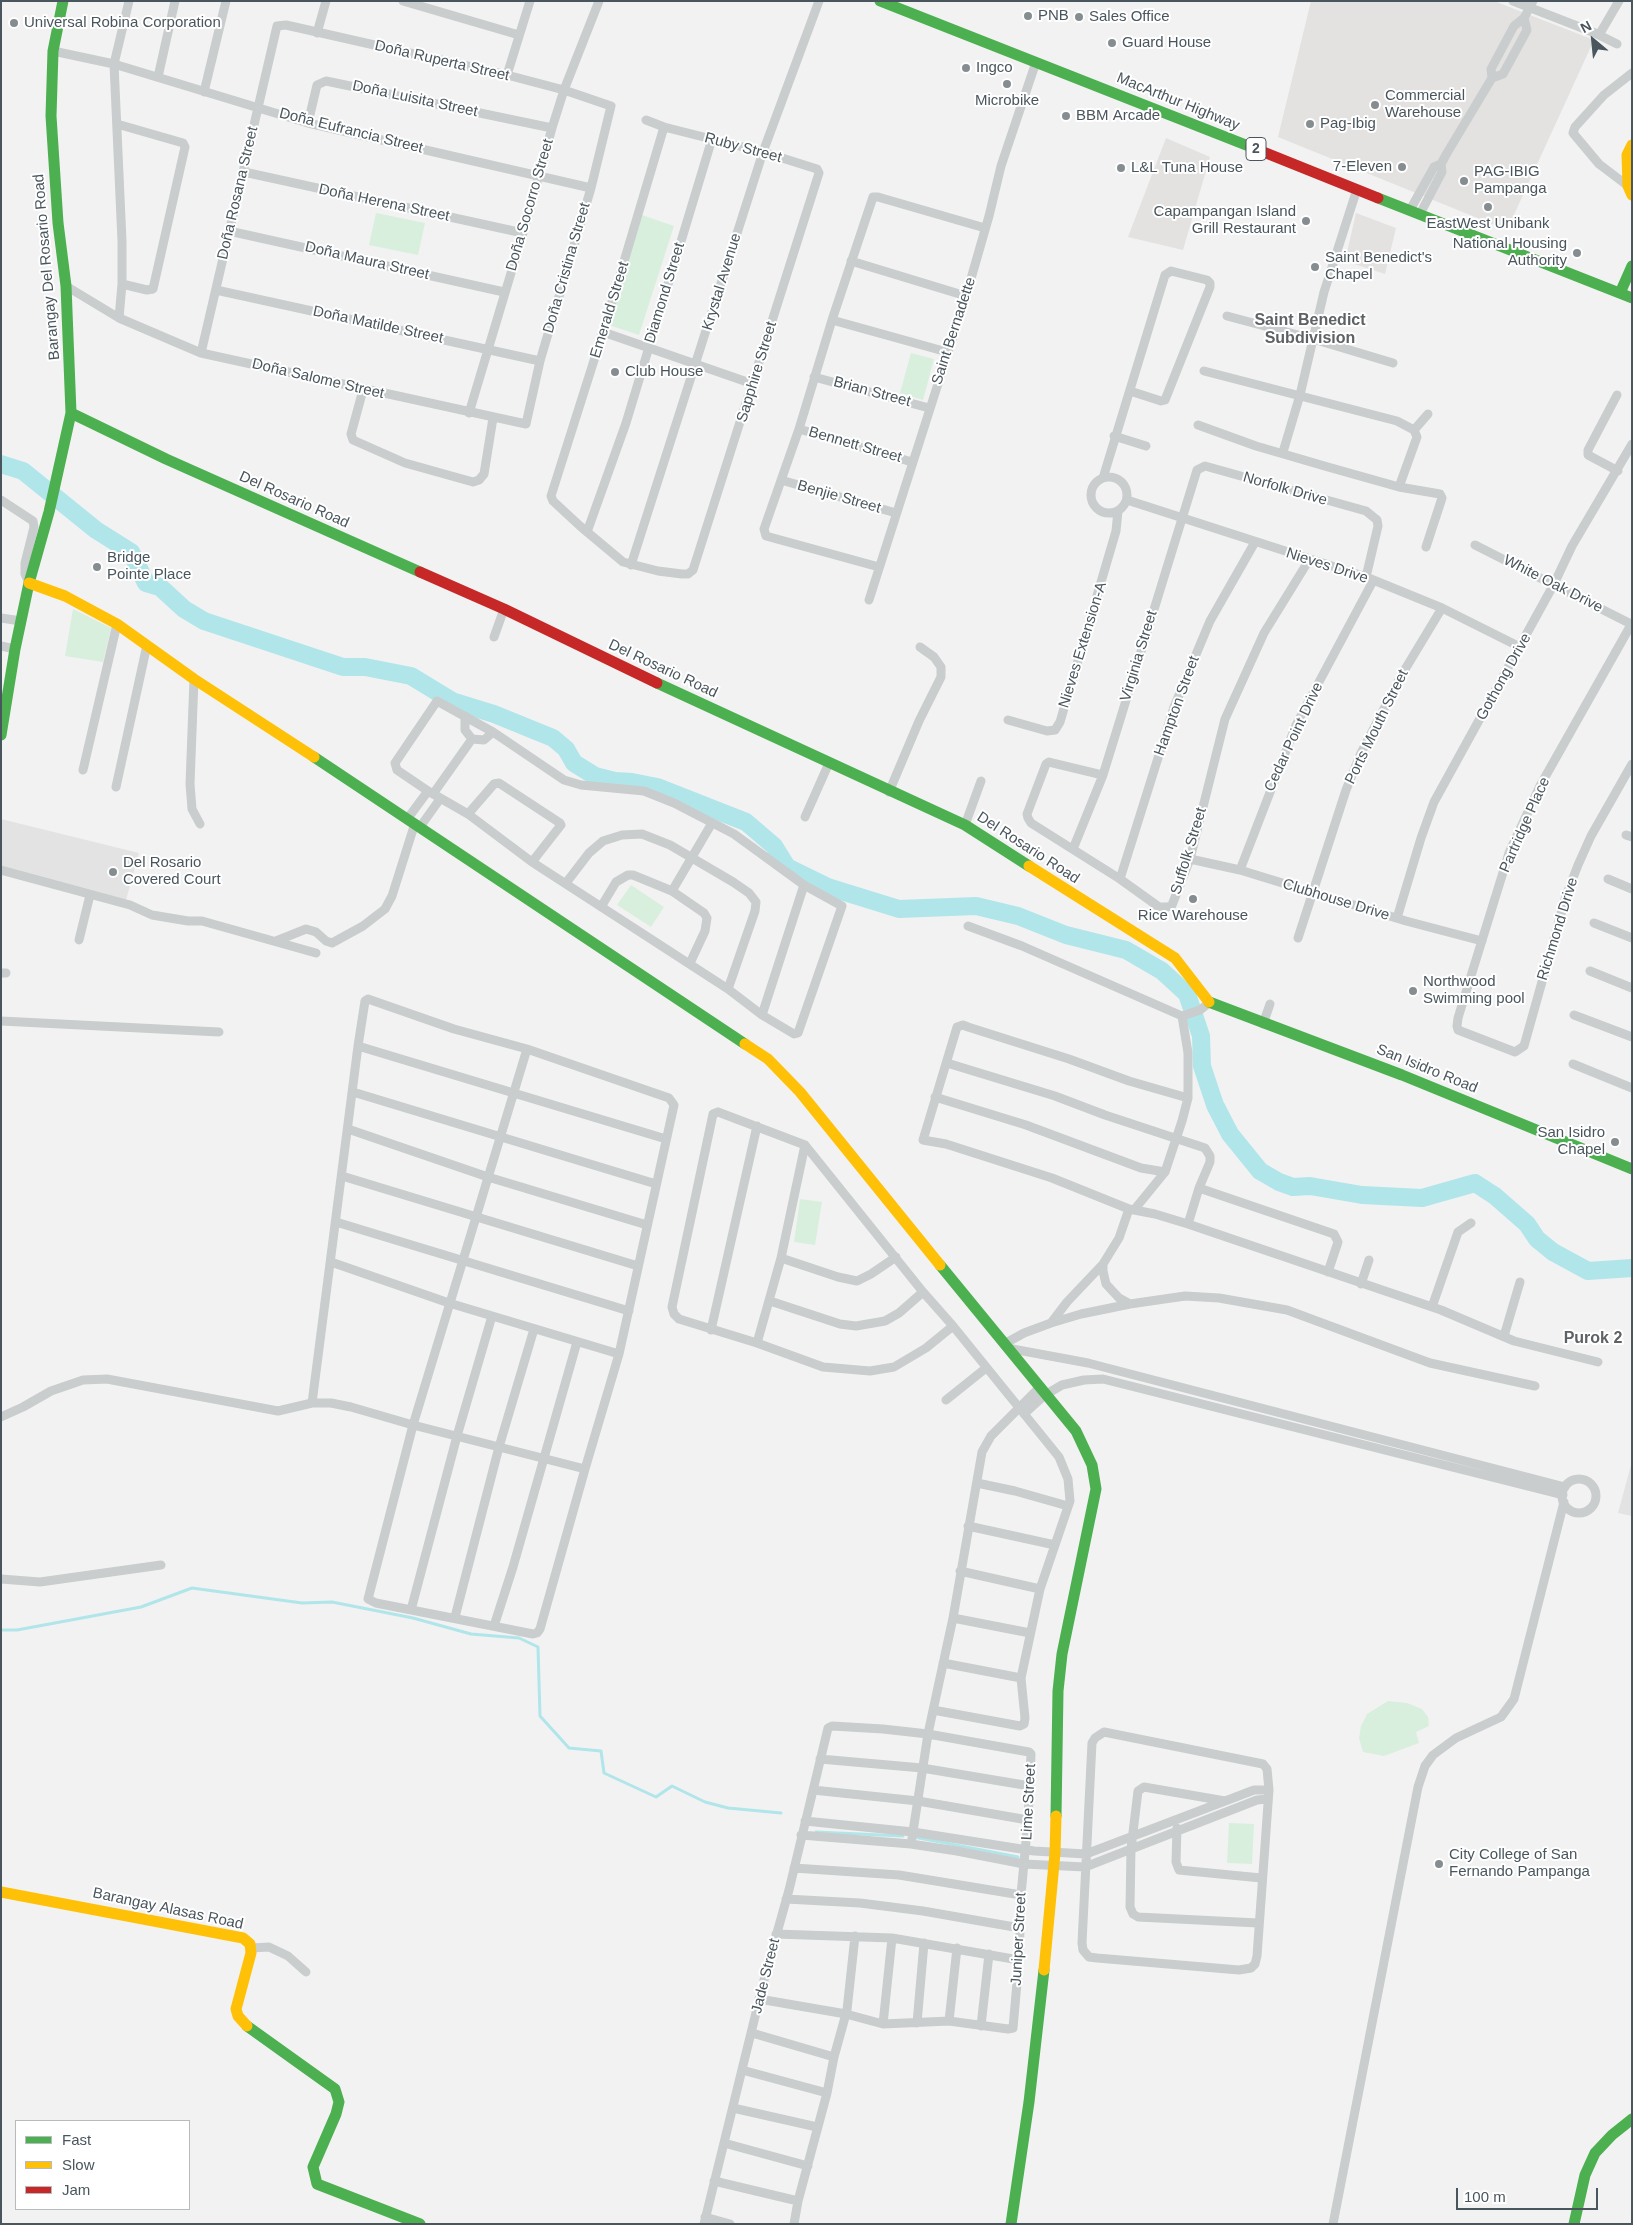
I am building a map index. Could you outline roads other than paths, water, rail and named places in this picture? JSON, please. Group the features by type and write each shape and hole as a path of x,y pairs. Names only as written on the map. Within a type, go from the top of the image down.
{"main road":[{"name":"Barangay Del Rosario Road","path":"1,735 4,697 29,584 49,512 71,413 66,286 53,160 51,83 53,51 64,1"},
{"name":"MacArthur Highway","path":"880,1 1632,298"},
{"path":"1630,190 1627,155 1632,145"},
{"path":"1620,293 1632,266"},
{"name":"Del Rosario Road","path":"71,413 184,467 504,609 637,675 684,694 889,792 929,807 965,825 1097,911 1175,958 1204,1006"},
{"path":"29,584 65,596 117,624 194,679 768,1059 800,1092 1042,1392 1076,1431 1092,1465 1096,1489 1062,1654 1059,1682 1055,1853 1050,1928 1030,2102 1011,2224"},
{"name":"San Isidro Road","path":"1204,1006 1263,1024 1402,1075 1632,1169"},
{"name":"Barangay Alasas Road","path":"1,1892 243,1938 250,1944 251,1953 236,2009 238,2016 243,2024 335,2089 340,2102 313,2167 317,2184 420,2224"},
{"path":"1574,2224 1585,2175 1595,2153 1612,2135 1632,2119"}],"street":[{"path":"119,318 122,284 114,64 128,1"},
{"path":"158,78 175,1"},
{"path":"204,92 226,1"},
{"path":"317,33 326,1"},
{"path":"403,1 519,35"},
{"path":"507,75 530,1"},
{"name":"Doña Socorro Street","path":"469,412 564,90 599,1"},
{"name":"Krystal Avenue","path":"631,565 697,364 763,152 819,1"},
{"path":"1513,1 1531,4 1617,44"},
{"path":"1599,35 1619,1"},
{"path":"1415,212 1442,172 1441,164 1492,78 1491,69 1514,26 1524,18 1531,4"},
{"path":"1492,78 1503,74 1527,30 1524,18"},
{"name":"Doña Ruperta Street","path":"274,33 277,26 280,25 507,75 564,90 610,105 612,109"},
{"name":"Doña Rosana Street","path":"200,353 244,172 274,33"},
{"name":"Doña Eufrancia Street","path":"53,51 114,64 308,123 591,188"},
{"name":"Saint Bernadette","path":"868,600 966,296 1001,166 1036,62"},
{"path":"1630,190 1599,164 1573,135 1575,127 1604,95 1632,73"},
{"name":"Doña Luisita Street","path":"308,123 317,85 326,81 552,128"},
{"name":"Doña Cristina Street","path":"522,425 528,422 540,361 591,188 612,109"},
{"name":"Ruby Street","path":"646,120 664,127 763,152 817,169 819,173"},
{"path":"117,124 183,143 185,147 153,289 147,290 122,284"},
{"name":"Emerald Street","path":"587,532 553,502 551,492 603,332 664,127"},
{"name":"Diamond Street","path":"587,532 626,423 712,140"},
{"name":"Doña Herena Street","path":"244,172 523,233"},
{"name":"Sapphire Street","path":"631,565 682,574 688,574 693,570 819,173"},
{"path":"1282,452 1300,394 1327,283 1357,189"},
{"path":"879,567 766,536 764,529 799,429 814,376 873,197 878,196 985,228"},
{"name":"Doña Maura Street","path":"229,231 504,292"},
{"path":"851,261 966,296"},
{"path":"1103,478 1114,436 1130,391 1165,275 1171,271 1207,280 1210,283 1210,287 1165,400 1162,402 1130,391"},
{"name":"Doña Salome Street","path":"66,286 119,318 200,353 522,425"},
{"name":"Doña Matilde Street","path":"216,290 540,361"},
{"path":"1227,316 1313,339 1393,364"},
{"path":"832,320 947,352"},
{"path":"603,332 753,384"},
{"path":"1204,371 1300,394 1397,421 1414,430 1417,437 1400,488"},
{"name":"Brian Street","path":"814,376 929,408"},
{"path":"363,390 351,434 353,440 405,463 473,482 479,480 484,474 493,418"},
{"path":"1617,395 1588,450 1588,454 1618,470"},
{"path":"1414,430 1428,414"},
{"path":"1198,425 1256,446 1282,452 1400,488 1440,494 1442,498 1426,547"},
{"name":"Bennett Street","path":"799,429 912,462"},
{"path":"1114,436 1146,446"},
{"name":"Gothong Drive","path":"1398,918 1421,838 1434,802 1554,584 1572,546 1632,444"},
{"name":"Norfolk Drive","path":"1205,466 1366,511"},
{"name":"Virginia Street","path":"1072,850 1103,775 1194,474 1205,466"},
{"path":"1108,477 1120,480 1126,489 1127,500 1118,511 1113,513 1101,512 1092,503 1091,491 1098,481 1103,478 1108,477"},
{"name":"Benjie Street","path":"781,480 896,513"},
{"path":"1,500 33,520 34,528 25,563 25,574 29,584"},
{"name":"Nieves Drive","path":"1127,500 1369,579 1442,608 1520,647"},
{"name":"Nieves Extension-A","path":"1008,720 1047,731 1055,730 1060,722 1116,531 1118,511"},
{"name":"Cedar Point Drive","path":"1240,870 1296,725 1369,579 1378,526 1376,520 1366,511"},
{"path":"587,532 609,552 631,565"},
{"name":"Hampton Street","path":"1120,879 1174,707 1210,621 1256,542"},
{"name":"White Oak Drive","path":"1474,545 1631,623"},
{"name":"Suffolk Street","path":"1103,775 1056,764 1046,764 1027,814 1030,823 1120,879 1158,908 1172,905 1190,859 1225,719 1264,633 1309,560"},
{"name":"Ports Mouth Street","path":"1298,938 1346,790 1361,753 1401,676 1442,608"},
{"path":"494,637 504,609"},
{"path":"1,618 21,621"},
{"name":"Partridge Place","path":"1469,1034 1458,1030 1457,1026 1509,853 1540,786 1631,623"},
{"path":"83,770 117,624"},
{"path":"116,787 147,645"},
{"path":"1,646 15,649"},
{"path":"889,792 919,721 941,678 941,667 934,657 920,648"},
{"path":"194,679 190,784 192,809 200,824"},
{"path":"437,701 465,716 493,732 564,780 581,785 644,791 674,803 734,834 804,885 842,906 801,1030 794,1034 762,1015 690,963 532,862 468,814 434,795 397,770 395,763 437,701"},
{"path":"465,716 465,730 472,739 484,740 493,732"},
{"path":"274,942 306,930 316,932 326,941 332,943 363,926 385,909 392,896 414,823 472,739"},
{"path":"804,817 829,763"},
{"name":"Richmond Drive","path":"1469,1034 1515,1052 1524,1046 1566,896 1591,836 1632,764"},
{"path":"965,825 981,781"},
{"path":"468,814 494,784 499,784 560,823 561,825 532,862"},
{"path":"414,823 434,795"},
{"path":"672,891 712,823"},
{"path":"566,883 589,852 603,841 622,835 642,834 655,838 693,858 749,893 756,902 755,911 728,989"},
{"name":"Clubhouse Drive","path":"1190,859 1240,870 1398,918 1482,941"},
{"path":"1,870 130,905 170,919 202,922 316,953"},
{"path":"601,907 616,882 628,875 633,875 672,891 704,913 707,918 705,931 690,963"},
{"path":"1608,879 1632,889"},
{"path":"762,1015 804,885"},
{"path":"79,940 90,895"},
{"path":"1594,923 1632,938"},
{"path":"968,926 1022,946 1184,1015 1204,1006"},
{"path":"1590,971 1632,988"},
{"path":"312,1402 365,1001 368,999 483,1038 527,1049 669,1098 674,1105 619,1354 540,1629 533,1634 376,1603 368,1599 413,1425 527,1049"},
{"path":"1263,1024 1270,1004"},
{"path":"1050,1323 1103,1264 1132,1210 1165,1172 1188,1098 1188,1053 1184,1015"},
{"path":"1574,1016 1632,1038"},
{"path":"1,1021 218,1032"},
{"path":"1188,1098 1129,1081 1070,1059 963,1025 957,1028 955,1032 923,1140 946,1144 1052,1178 1132,1210 1155,1214 1188,1224 1432,1307 1514,1341 1598,1362"},
{"path":"358,1046 666,1139"},
{"path":"947,1063 1055,1096 1104,1115 1205,1148 1210,1156 1210,1162 1199,1188 1188,1224"},
{"path":"1573,1064 1632,1088"},
{"path":"353,1092 656,1184"},
{"path":"935,1097 1026,1125 1141,1168 1165,1172"},
{"path":"933,1710 1020,1726 1024,1724 1026,1718 1020,1678 1048,1558 1055,1545 1070,1501 1068,1479 1060,1458 953,1326 923,1292 805,1145 723,1113 713,1114 672,1307 674,1314 679,1319 757,1343 823,1367 870,1372 894,1368 926,1348 953,1326"},
{"path":"712,1330 757,1126"},
{"path":"348,1129 488,1177 647,1224"},
{"path":"757,1343 781,1258 805,1145"},
{"path":"342,1176 638,1266"},
{"path":"1199,1188 1334,1234 1338,1242 1328,1272"},
{"path":"336,1222 629,1310"},
{"path":"1432,1307 1458,1232 1471,1223"},
{"path":"781,1258 838,1277 857,1281 872,1274 896,1257"},
{"path":"1361,1284 1368,1260"},
{"path":"331,1262 450,1304 619,1354"},
{"path":"1103,1264 1106,1284 1119,1298 1130,1304"},
{"path":"1504,1336 1520,1282"},
{"path":"770,1301 840,1324 856,1326 886,1321 899,1313 923,1292"},
{"path":"1005,1346 1024,1333 1081,1314 1184,1296 1218,1298 1287,1310 1430,1363 1535,1386"},
{"path":"410,1610 492,1316"},
{"path":"455,1618 499,1447 534,1328"},
{"path":"494,1626 577,1342"},
{"path":"1005,1346 1088,1363 1564,1495"},
{"path":"946,1400 986,1368"},
{"path":"1,1417 51,1391 83,1380 107,1379 278,1411 312,1402 331,1403 586,1469"},
{"path":"911,1844 922,1768 954,1618 960,1571 982,1452 986,1442 1042,1392 1084,1380 1103,1379 1564,1495"},
{"path":"977,1483 1015,1491 1068,1506"},
{"path":"1333,2224 1418,1787 1425,1766 1433,1755 1456,1738 1501,1718 1514,1699 1564,1495"},
{"path":"968,1526 1055,1545"},
{"path":"1,1580 40,1582 161,1565"},
{"path":"960,1571 1040,1589"},
{"path":"954,1618 1030,1632"},
{"path":"943,1663 1020,1678"},
{"name":"Jade Street","path":"705,2220 828,1728 832,1726 929,1732"},
{"name":"Lime Street","path":"929,1732 1029,1752 1031,1754 1026,1850"},
{"path":"1104,1732 1263,1764 1269,1776 1255,1964 1246,1969 1090,1957 1083,1950 1082,1943 1086,1854 1092,1743 1094,1738 1104,1732"},
{"path":"820,1759 922,1768 1030,1786"},
{"path":"1225,1801 1144,1787 1138,1791 1131,1849 1130,1908 1133,1914 1138,1917 1258,1923"},
{"path":"813,1790 918,1801 1028,1820"},
{"path":"805,1821 913,1832 1026,1850 1086,1854 1254,1790 1268,1794"},
{"path":"801,1835 911,1844 1024,1864 1054,1867 1086,1867 1268,1794"},
{"path":"1189,1795 1196,1804 1194,1813"},
{"path":"1177,1820 1176,1862 1180,1870 1261,1878"},
{"name":"Juniper Street","path":"981,2026 1012,2028 1020,1960 1021,1895 1026,1850"},
{"path":"794,1868 899,1875 1021,1895"},
{"path":"786,1899 860,1903 924,1911 1020,1928"},
{"path":"776,1934 892,1938 1020,1960"},
{"path":"794,2224 798,2201 846,2014 855,1936"},
{"path":"883,2024 892,1938"},
{"path":"917,2023 924,1942"},
{"path":"250,1948 269,1947 288,1956 306,1972"},
{"path":"949,2021 957,1948"},
{"path":"760,2000 846,2014 883,2024 949,2021 981,2026 989,1954"},
{"path":"752,2033 834,2057"},
{"path":"742,2070 827,2093"},
{"path":"733,2108 817,2127"},
{"path":"724,2143 808,2166"},
{"path":"714,2181 798,2201"},
{"path":"705,2220 730,2224"}],"waterway":[{"path":"1,464 23,471 96,530 131,552 146,583 160,587 184,609 204,621 343,667 365,667 411,676 452,701 494,714 553,738 566,749 574,763 595,776 657,787 746,822 774,846 787,867 828,887 899,909 976,906 1018,916 1066,935 1126,950 1162,971 1187,994 1201,1036 1202,1066 1215,1105 1230,1134 1260,1171 1279,1182 1293,1187 1310,1186 1362,1195 1422,1198 1475,1183 1495,1196 1527,1224 1537,1239 1553,1252 1588,1271 1632,1268"},
{"path":"1,1630 17,1630 141,1607 192,1588 302,1603 332,1602 413,1618 471,1634 519,1638 538,1647 540,1716 569,1748 601,1751 604,1773 656,1797 672,1786 705,1802 728,1808 781,1813"},
{"path":"816,1832 903,1836"},
{"path":"914,1837 1018,1857"}],"place":[{"name":"PNB","path":"1028,16"},
{"name":"Sales Office","path":"1079,17"},
{"name":"Universal Robina Corporation","path":"14,23"},
{"name":"Guard House","path":"1112,43"},
{"name":"Ingco","path":"966,68"},
{"name":"Microbike","path":"1007,84"},
{"name":"Commercial Warehouse","path":"1375,105"},
{"name":"BBM Arcade","path":"1066,116"},
{"name":"Pag-Ibig","path":"1310,124"},
{"name":"7-Eleven","path":"1402,167"},
{"name":"L&L Tuna House","path":"1121,168"},
{"name":"PAG-IBIG Pampanga","path":"1464,181"},
{"name":"EastWest Unibank","path":"1488,207"},
{"name":"Capampangan Island Grill Restaurant","path":"1306,221"},
{"name":"National Housing Authority","path":"1577,253"},
{"name":"Saint Benedict's Chapel","path":"1315,267"},
{"name":"Club House","path":"615,372"},
{"name":"Bridge Pointe Place","path":"97,567"},
{"name":"Del Rosario Covered Court","path":"113,872"},
{"name":"Rice Warehouse","path":"1193,899"},
{"name":"Northwood Swimming pool","path":"1413,991"},
{"name":"San Isidro Chapel","path":"1615,1142"},
{"name":"City College of San Fernando Pampanga","path":"1439,1864"}],"district":[{"name":"Saint Benedict Subdivision","path":"1310,330"},
{"name":"Purok 2","path":"1593,1339"}]}
